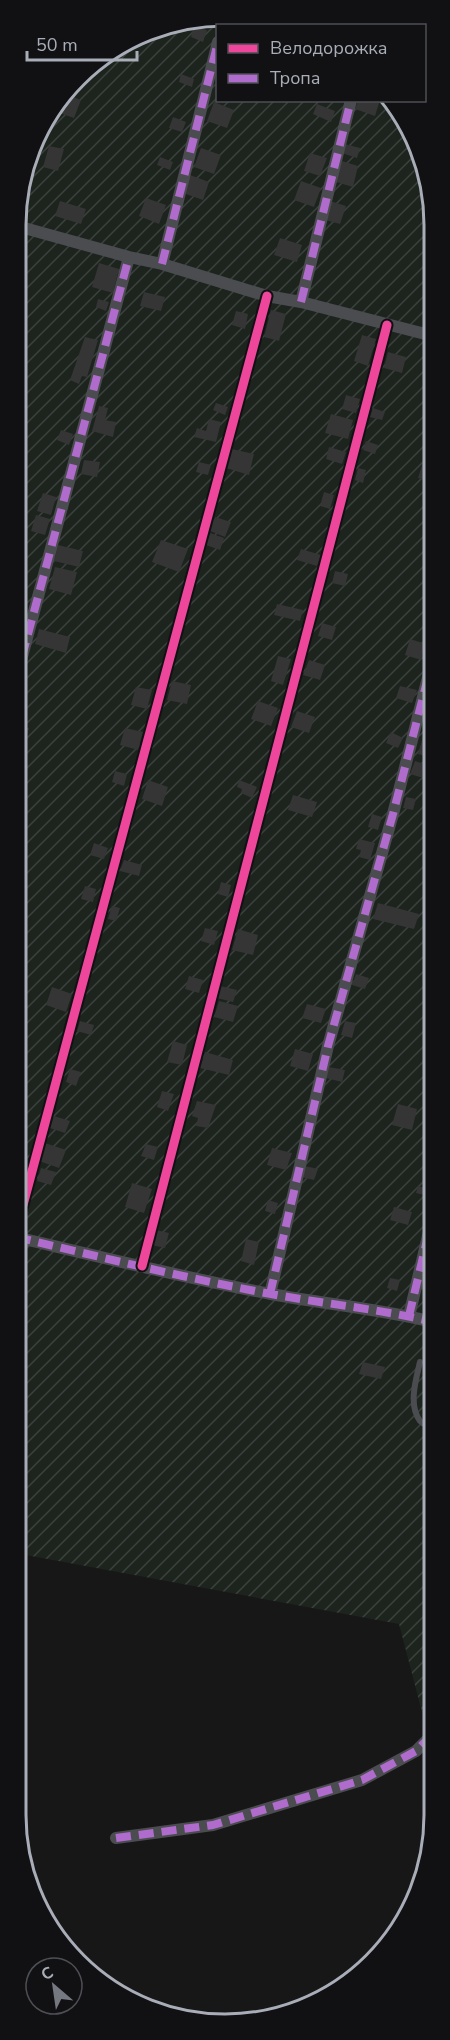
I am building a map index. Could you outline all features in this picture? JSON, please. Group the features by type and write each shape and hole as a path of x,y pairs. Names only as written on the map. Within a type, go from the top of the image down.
{"street":[{"path":"162,264 216,50"},
{"path":"301,302 351,102"},
{"path":"26,227 267,296 301,302 424,334"},
{"path":"26,642 129,257"},
{"path":"26,1204 267,296"},
{"path":"142,1266 387,325"},
{"path":"270,1294 328,1046 390,825 424,693"},
{"path":"26,1237 142,1266 270,1294 424,1320"},
{"path":"409,1316 424,1253"},
{"path":"116,1838 213,1825 362,1780 416,1751 424,1743"}],"lane":[{"path":"420,1362 414,1388 416,1410 420,1421 424,1423"}],"shaded area":[{"path":"216,26 216,102 381,102 404,137 421,186 424,212 424,1720 399,1624 26,1555 27,199 36,161 52,125 75,93 93,75 114,59 137,46 173,32 199,27"}],"building":[{"path":"194,28 207,30 203,42 191,37"},
{"path":"181,74 194,79 192,87 179,82"},
{"path":"72,97 81,100 74,118 60,113"},
{"path":"214,102 234,110 227,128 207,121"},
{"path":"357,102 379,102 375,116 355,109"},
{"path":"317,104 335,111 331,122 313,114"},
{"path":"173,117 186,122 182,132 169,128"},
{"path":"345,144 360,148 357,158 342,153"},
{"path":"49,146 64,149 58,171 43,167"},
{"path":"201,148 221,155 214,174 194,167"},
{"path":"310,153 327,158 320,176 304,171"},
{"path":"160,157 173,162 170,170 157,165"},
{"path":"342,161 358,166 353,187 336,182"},
{"path":"190,175 209,182 203,200 183,193"},
{"path":"301,181 321,188 314,207 294,200"},
{"path":"146,198 166,205 159,224 139,216"},
{"path":"60,201 86,209 81,224 55,216"},
{"path":"330,201 346,206 340,224 325,220"},
{"path":"280,238 302,245 297,262 274,255"},
{"path":"99,263 119,269 113,293 92,287"},
{"path":"144,292 165,297 161,311 140,306"},
{"path":"98,299 109,302 106,311 96,307"},
{"path":"271,310 286,314 279,341 264,337"},
{"path":"236,311 248,314 245,329 232,325"},
{"path":"362,335 376,339 368,366 354,361"},
{"path":"85,337 98,340 87,377 82,376 79,384 70,380"},
{"path":"388,352 406,357 402,373 384,368"},
{"path":"346,395 360,399 356,413 342,409"},
{"path":"216,403 228,407 225,415 213,410"},
{"path":"99,406 108,408 105,420 116,422 113,437 92,431"},
{"path":"373,408 385,412 382,420 370,417"},
{"path":"331,414 353,420 348,439 325,433"},
{"path":"209,419 221,422 216,442 194,437 197,428 206,431"},
{"path":"61,430 73,434 69,445 57,440"},
{"path":"366,441 378,445 375,454 363,450"},
{"path":"329,447 346,452 342,464 326,459"},
{"path":"232,449 254,454 249,475 226,468"},
{"path":"424,459 424,480 418,478"},
{"path":"84,460 100,462 97,477 81,474"},
{"path":"199,462 211,465 208,475 196,472"},
{"path":"358,468 366,470 363,483 355,480"},
{"path":"324,492 334,495 330,509 320,506"},
{"path":"43,493 56,497 51,515 37,511"},
{"path":"36,515 50,519 45,535 31,531"},
{"path":"215,517 231,522 225,537 210,531"},
{"path":"210,533 224,538 220,550 206,545"},
{"path":"161,540 188,549 179,572 152,562"},
{"path":"58,545 83,551 79,567 54,561"},
{"path":"301,549 321,555 317,566 297,560"},
{"path":"55,567 77,572 71,595 49,589"},
{"path":"335,571 348,574 345,586 332,583"},
{"path":"277,604 303,610 300,621 274,615"},
{"path":"322,623 336,627 332,640 318,636"},
{"path":"39,629 70,637 66,653 35,644"},
{"path":"410,639 424,643 421,660 405,655"},
{"path":"278,656 291,659 283,685 271,681"},
{"path":"309,660 325,665 320,680 303,675"},
{"path":"172,681 191,685 187,704 167,700"},
{"path":"400,686 417,690 412,703 396,698"},
{"path":"136,687 152,690 147,709 131,705"},
{"path":"258,701 278,708 271,726 251,719"},
{"path":"297,711 315,717 309,733 291,727"},
{"path":"125,728 143,732 138,750 120,745"},
{"path":"391,732 403,738 398,748 386,743"},
{"path":"423,737 424,737 424,756 418,754"},
{"path":"415,761 424,764 423,778 410,774"},
{"path":"115,771 127,774 124,786 112,782"},
{"path":"148,780 168,787 162,806 142,799"},
{"path":"239,780 257,787 252,798 241,793 242,789 237,787"},
{"path":"293,795 317,802 312,817 288,810"},
{"path":"406,797 416,799 413,810 403,808"},
{"path":"372,814 382,817 378,830 368,827"},
{"path":"359,839 375,843 370,860 359,857 361,850 356,849"},
{"path":"94,843 108,848 104,859 90,855"},
{"path":"124,860 142,865 139,876 120,871"},
{"path":"221,882 231,885 228,897 218,894"},
{"path":"85,886 96,889 93,902 81,899"},
{"path":"378,903 419,914 414,929 373,919"},
{"path":"112,906 120,908 116,921 108,919"},
{"path":"205,928 218,931 214,945 201,941"},
{"path":"238,929 258,935 253,955 232,950"},
{"path":"356,974 369,978 365,989 352,985"},
{"path":"189,976 203,980 199,993 185,989"},
{"path":"220,986 237,990 233,1002 217,998"},
{"path":"52,987 72,994 66,1012 46,1005"},
{"path":"219,1001 238,1006 233,1022 214,1017"},
{"path":"307,1004 326,1009 321,1023 302,1018"},
{"path":"80,1021 94,1025 91,1035 77,1031"},
{"path":"345,1021 356,1023 352,1038 341,1035"},
{"path":"173,1041 187,1045 182,1065 167,1062"},
{"path":"295,1049 313,1054 308,1071 290,1066"},
{"path":"205,1052 233,1060 229,1075 200,1068"},
{"path":"329,1067 345,1070 342,1082 326,1078"},
{"path":"70,1069 81,1072 76,1086 66,1082"},
{"path":"162,1091 174,1094 168,1111 157,1107"},
{"path":"197,1101 216,1105 208,1128 196,1126 198,1118 192,1116"},
{"path":"398,1104 417,1109 412,1130 392,1125"},
{"path":"54,1116 70,1121 65,1133 50,1128"},
{"path":"45,1143 66,1150 59,1168 39,1161"},
{"path":"146,1144 158,1147 154,1160 141,1156"},
{"path":"272,1148 292,1153 286,1170 267,1165"},
{"path":"305,1166 318,1169 314,1180 302,1177"},
{"path":"41,1168 56,1172 51,1185 37,1181"},
{"path":"132,1183 152,1189 144,1213 125,1207"},
{"path":"418,1186 424,1188 424,1195 416,1193"},
{"path":"268,1200 278,1203 275,1214 265,1211"},
{"path":"394,1207 412,1212 408,1225 390,1220"},
{"path":"156,1230 169,1233 165,1248 152,1245"},
{"path":"246,1239 259,1242 254,1265 241,1261"},
{"path":"390,1278 400,1280 397,1291 387,1288"},
{"path":"363,1362 385,1367 381,1379 359,1374"}],"marked path":[{"path":"162,264 216,50"},
{"path":"301,302 351,102"},
{"path":"26,642 129,257"},
{"path":"270,1294 328,1046 393,814 424,693"},
{"path":"26,1239 239,1288 424,1320"},
{"path":"409,1316 424,1253"},
{"path":"116,1838 213,1825 362,1780 416,1751 424,1743"}],"cycle path":[{"path":"26,1194 267,296"},
{"path":"142,1266 387,325"}]}
